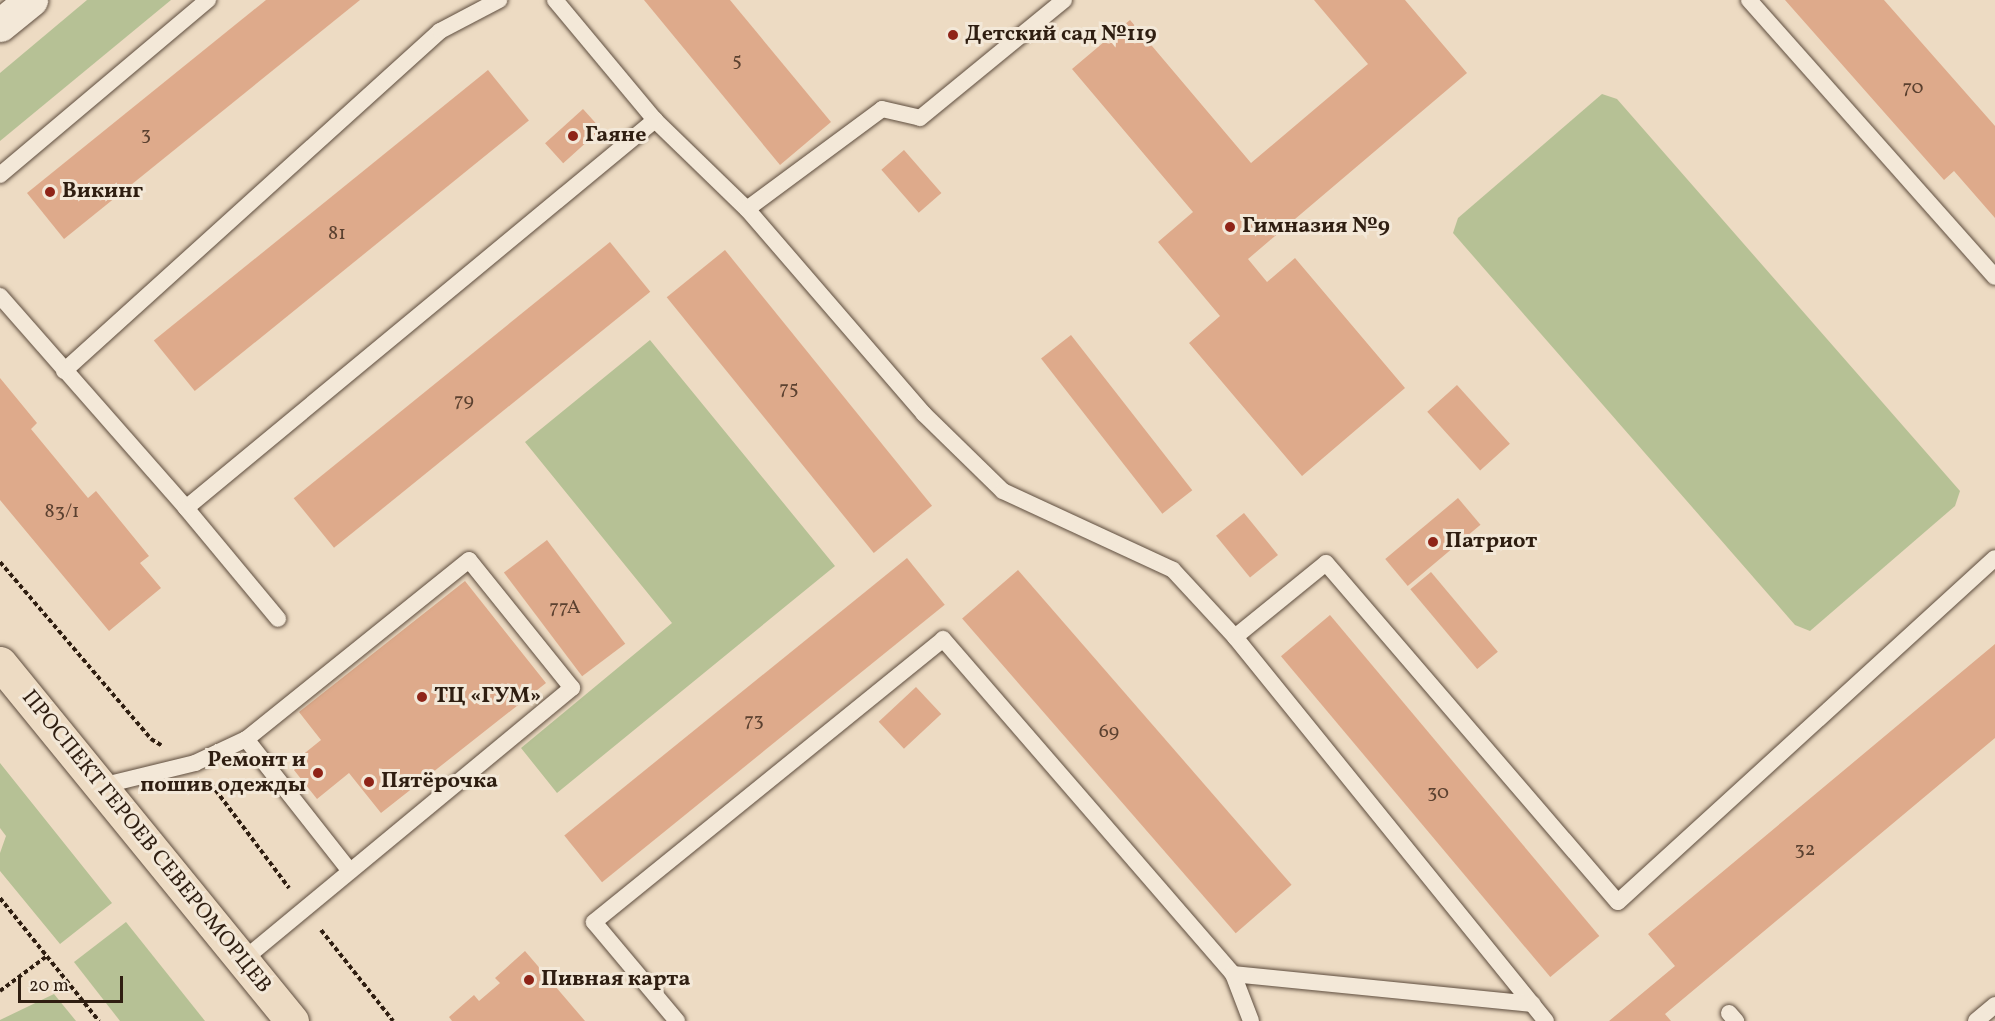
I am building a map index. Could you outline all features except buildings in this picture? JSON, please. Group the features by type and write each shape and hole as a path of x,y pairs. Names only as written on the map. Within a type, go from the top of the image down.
{"main road":[{"name":"ПРОСПЕКТ ГЕРОЕВ СЕВЕРОМОРЦЕВ","path":"0,663 292,1021"}],"street":[{"path":"0,25 31,0"}],"lane":[{"path":"0,175 208,0"},
{"path":"64,371 440,31 499,0"},
{"path":"555,0 655,120 747,209 924,414 1003,491 1173,570 1235,637 1546,1021"},
{"path":"747,209 882,109 920,118 1064,0"},
{"path":"1749,0 1995,277"},
{"path":"186,508 655,120"},
{"path":"0,296 186,508 278,619"},
{"path":"1235,637 1326,563 1618,902 1995,558"},
{"path":"101,786 195,763 246,740 469,560 572,688 349,870 243,960"},
{"path":"678,1021 594,922 943,639 1233,974 1251,1021"},
{"path":"246,740 349,870"},
{"path":"1233,974 1532,1004"},
{"path":"1976,1021 1995,1005"}],"path":[{"path":"0,897 99,1021"},
{"path":"0,991 48,956"}],"green space":[{"path":"87,0 171,0 0,141 0,73"},
{"path":"1602,94 1617,99 1960,491 1955,506 1810,631 1795,625 1453,233 1458,218"},
{"path":"650,340 835,566 557,793 521,748 672,623 525,442"},
{"path":"0,763 112,903 60,944 0,871 0,853 6,836 0,828"},
{"path":"126,922 205,1021 120,1021 74,962"},
{"path":"54,994 76,1021 0,1021 0,1020"}],"place":[{"name":"Детский сад №119","path":"953,35"},
{"name":"Гаяне","path":"573,136"},
{"name":"Викинг","path":"50,192"},
{"name":"Гимназия №9","path":"1230,227"},
{"name":"Патриот","path":"1433,542"},
{"name":"ТЦ «ГУМ»","path":"422,697"},
{"name":"Ремонт и пошив одежды","path":"318,773"},
{"name":"Пятёрочка","path":"369,782"},
{"name":"Пивная карта","path":"529,980"}]}
